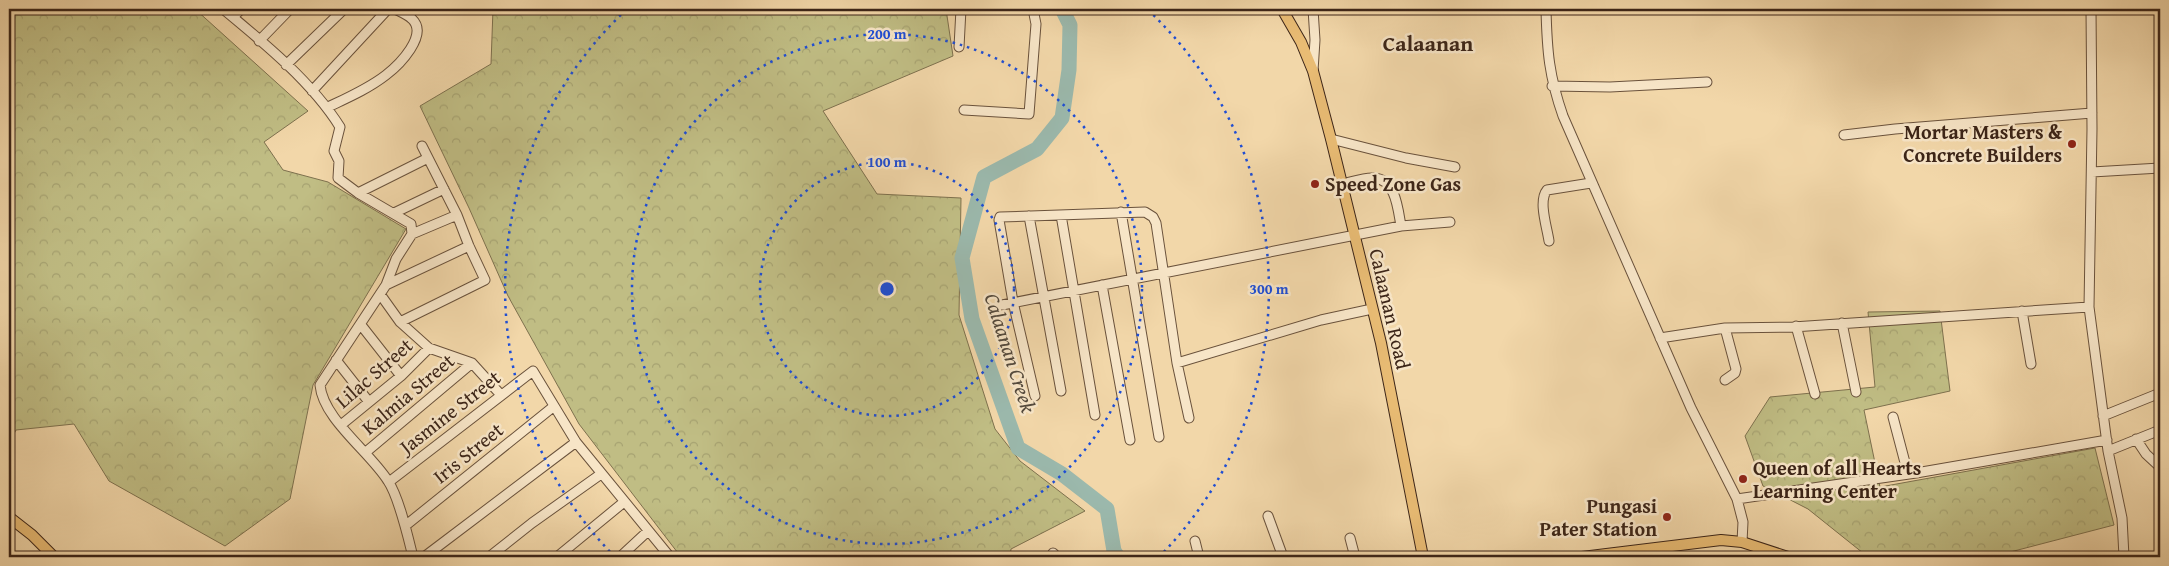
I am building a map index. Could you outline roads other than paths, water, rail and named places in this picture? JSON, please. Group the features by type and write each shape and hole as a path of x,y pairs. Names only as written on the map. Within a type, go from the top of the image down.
{"main road":[{"name":"Calaanan Road","path":"1282,9 1301,42 1313,71 1331,139 1381,343 1423,557"},
{"path":"9,517 32,535 54,557"},
{"path":"1582,557 1708,541 1742,542 1788,557"}],"street":[{"path":"223,9 286,65 328,108 340,126 334,151 339,161 338,178 358,193 411,224 412,234"},
{"path":"233,17 241,9"},
{"path":"259,40 290,9"},
{"path":"286,65 344,9"},
{"path":"312,91 388,9"},
{"path":"328,108 387,75 412,48 418,37 415,24 412,18 395,9"},
{"path":"959,47 961,9"},
{"path":"964,110 1029,114 1036,24 1033,9"},
{"path":"1313,9 1315,40 1313,71"},
{"path":"1546,9 1548,65 1552,86 1591,184 1695,416 1737,499 1743,522 1742,542"},
{"path":"2091,9 2092,172 2089,307 2106,440 2122,518 2124,557"},
{"path":"1552,86 1610,87 1707,82"},
{"path":"1844,135 2092,113"},
{"path":"1331,139 1406,158 1455,167"},
{"path":"400,322 486,280 469,246 457,214 422,146"},
{"path":"358,193 428,158"},
{"path":"2092,172 2160,168"},
{"path":"1342,184 1373,178 1382,181 1394,192 1402,226"},
{"path":"1549,241 1544,202 1547,190 1591,184"},
{"path":"394,213 444,189"},
{"path":"1121,212 1159,438"},
{"path":"1035,396 1013,302 1000,217 1145,212 1155,220 1177,363 1189,418"},
{"path":"413,557 405,526 389,482 366,452 341,425 324,401 320,385 380,294 396,258 412,234 457,214"},
{"path":"1061,215 1095,415"},
{"path":"1029,216 1061,391"},
{"path":"1002,305 1402,226 1450,222"},
{"path":"386,284 469,246"},
{"path":"1102,285 1130,440"},
{"path":"380,294 400,322 429,348 472,363 501,395"},
{"path":"1660,338 1725,328 1796,326 2089,307"},
{"path":"1177,363 1321,320 1372,309"},
{"path":"2022,311 2031,364"},
{"path":"1842,323 1856,392"},
{"path":"361,324 401,376"},
{"path":"1796,326 1815,394"},
{"path":"1725,328 1736,369 1735,373 1725,380"},
{"name":"Lilac Street","path":"341,425 401,376 429,348"},
{"path":"336,360 369,402"},
{"name":"Kalmia Street","path":"366,452 472,363"},
{"name":"Jasmine Street","path":"389,482 533,372 553,407"},
{"path":"2103,416 2160,393"},
{"path":"553,407 576,442 670,557"},
{"name":"Iris Street","path":"405,526 553,407"},
{"path":"1893,417 1908,474"},
{"path":"2108,452 2160,430"},
{"path":"2136,439 2146,454 2160,467"},
{"path":"1737,499 1908,474 2106,440"},
{"path":"424,557 576,442"},
{"path":"489,557 532,523 601,474"},
{"path":"557,557 624,502"},
{"path":"1268,516 1283,557"},
{"path":"620,557 648,531"},
{"path":"1350,538 1355,557"},
{"path":"1195,541 1199,557"}],"waterway":[{"name":"Calaanan Creek","path":"1062,9 1070,25 1069,70 1062,118 1037,149 984,177 962,258 972,319 1018,448 1062,474 1107,509 1114,551 1118,557"}],"place":[{"name":"Mortar Masters & Concrete Builders","path":"2072,144"},
{"name":"Speed Zone Gas","path":"1315,184"},
{"name":"Queen of all Hearts Learning Center","path":"1743,479"},
{"name":"Pungasi Pater Station","path":"1667,517"}],"district":[{"name":"Calaanan","path":"1428,43"}]}
